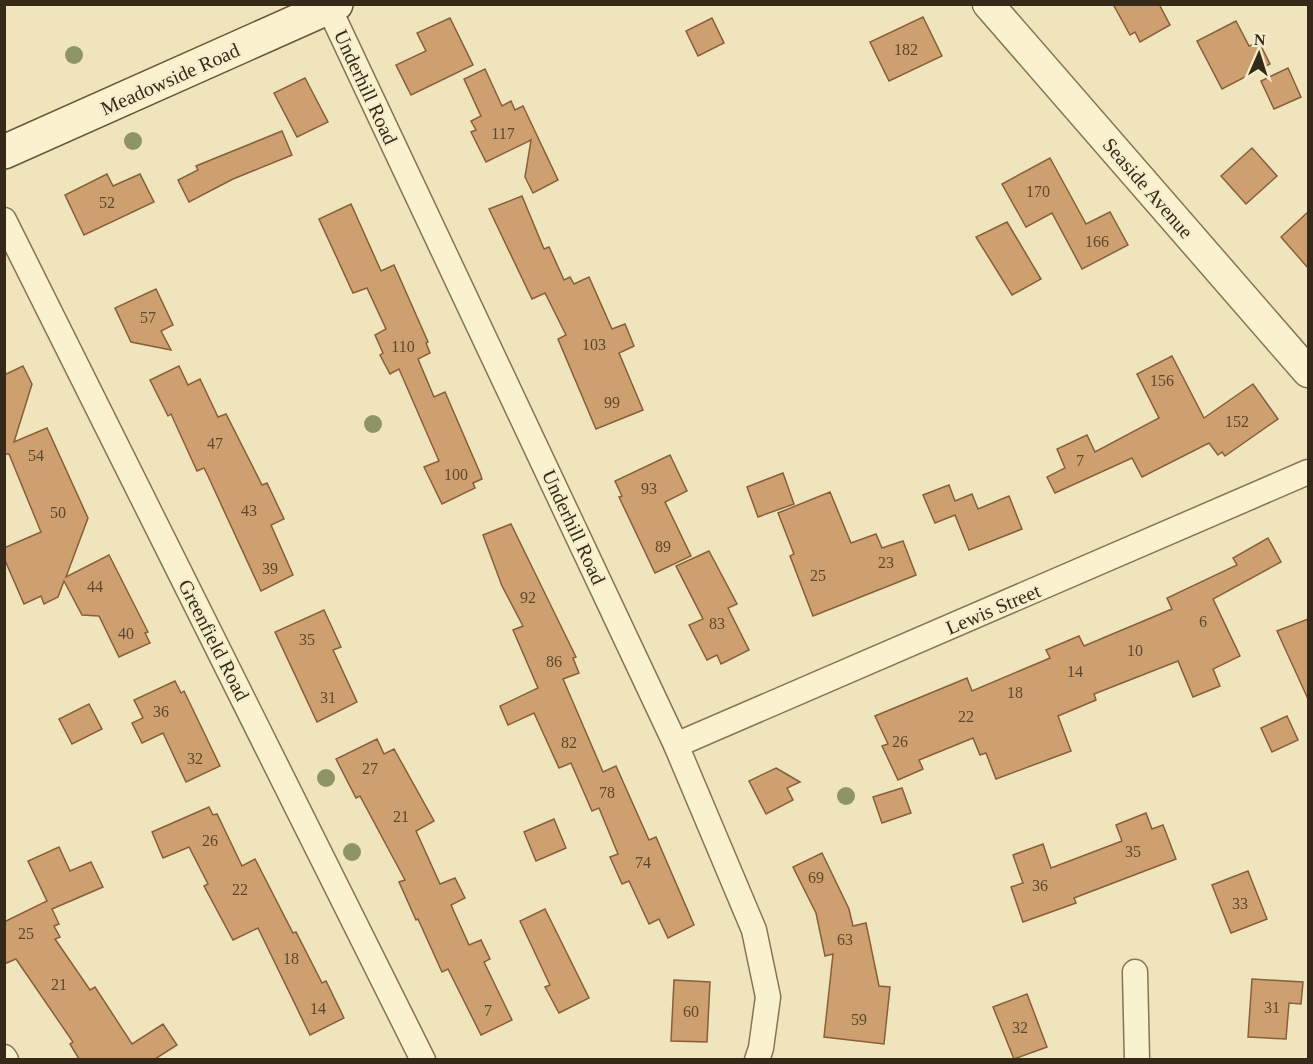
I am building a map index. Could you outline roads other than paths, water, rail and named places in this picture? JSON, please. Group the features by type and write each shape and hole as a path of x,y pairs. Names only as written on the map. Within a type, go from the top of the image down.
{"main road":[{"name":"Meadowside Road","path":"4,152 332,6"}],"street":[{"name":"Seaside Avenue","path":"988,4 1308,372"},
{"name":"Underhill Road","path":"332,6 676,745 754,930 768,997 761,1047 757,1059"},
{"name":"Greenfield Road","path":"4,220 423,1059"},
{"name":"Lewis Street","path":"676,745 1308,472"},
{"path":"1135,972 1137,1059"}]}
